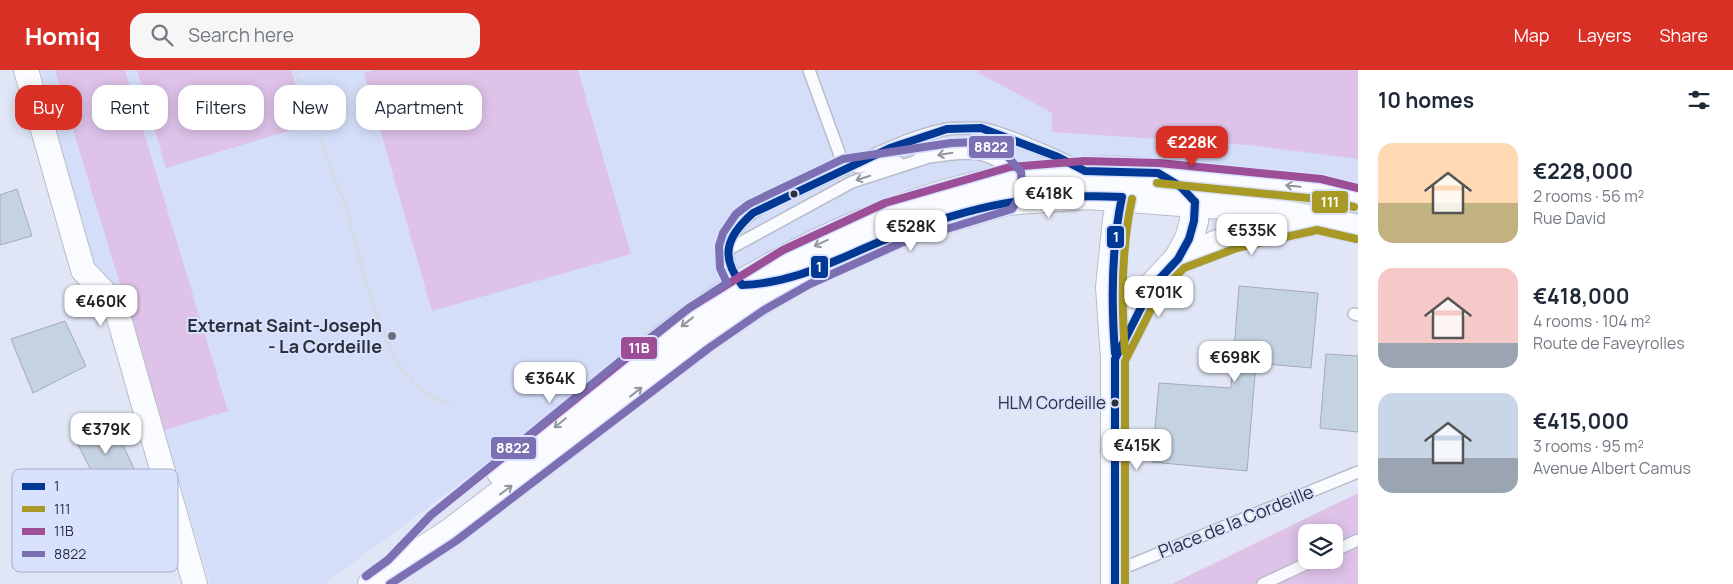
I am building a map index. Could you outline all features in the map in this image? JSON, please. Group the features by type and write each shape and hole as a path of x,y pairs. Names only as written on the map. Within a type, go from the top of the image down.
{"main road":[{"path":"1115,578 1115,359 1110,287 1117,219 1122,197 1137,184 1158,173"},
{"path":"1115,359 1150,288 1178,259 1189,239 1194,221 1195,202 1181,187 1158,173"},
{"path":"395,568 451,512 695,316 787,259 888,212 1010,189 1086,183 1158,173 1320,189 1358,198"},
{"path":"1086,183 1122,197 1195,202 1317,220 1358,229"},
{"path":"372,584 450,533 703,340 759,302 805,276 898,234 1010,189"},
{"path":"1178,259 1234,238 1317,220"}],"street":[{"path":"26,70 83,270 115,304 162,469"},
{"path":"178,524 195,584"}],"lane":[{"path":"809,70 845,169"},
{"path":"805,276 758,286 742,286 728,266 729,249 734,233 753,214 845,169 890,148 947,129 981,128 1058,157 1086,183"},
{"path":"845,169 975,152 998,160 1010,189"},
{"path":"729,249 852,182 926,158"},
{"name":"Place de la Cordeille","path":"1115,578 1358,472"},
{"path":"1343,547 1358,540"},
{"path":"1263,584 1298,568"}],"path":[{"path":"296,70 306,106 344,204 390,349 404,373 428,396 451,405"}],"shaded area":[{"name":"Externat Saint-Joseph - La Cordeille","path":"41,70 1358,70 1358,184 1263,169 1091,156 1020,163 963,174 913,187 861,206 810,234 626,351 486,464 325,584 210,584 178,477 178,469 176,469 124,296 94,263 55,130 82,130 82,85 44,85"},
{"path":"55,70 125,70 130,85 92,85 92,130 143,130 228,411 164,430 73,130 82,130 82,85 60,85"},
{"path":"137,70 291,70 296,85 274,85 274,130 291,130 166,168 155,130 168,130 168,85 141,85"},
{"path":"376,70 578,70 631,254 432,311 380,130 482,130 482,85 367,85 364,73"},
{"path":"979,70 1358,70 1358,159 1249,145 1052,132 1052,113 979,73"},
{"path":"1358,493 1358,584 1172,584"}],"building":[{"path":"17,189 32,236 0,245 0,195"},
{"path":"1239,286 1318,293 1311,368 1256,363 1247,471 1152,462 1159,383 1231,388"},
{"path":"65,321 86,366 33,393 11,339"},
{"path":"1326,354 1358,356 1358,432 1320,428"},
{"path":"112,421 134,469 90,469 74,437"}],"transit line":[{"name":"1","path":"1122,197 1059,197 976,209 889,238 800,275 781,280 742,285 730,265 729,247 732,238 753,213 890,148 947,129 981,128 1058,157 1085,171 1158,173 1181,187 1195,202"},
{"name":"8822","path":"366,576 388,560 431,515 619,362 689,308 727,283 720,268 719,246 723,233 736,214 749,204 843,159 951,143 977,142 1004,152 1021,172 1022,192 1012,209 901,243 810,284 764,310 709,348 456,541 390,584"},
{"name":"11B","path":"366,576 388,560 431,515 689,308 783,250 885,203 1010,167 1084,161 1159,163 1321,179 1358,188"},
{"name":"111","path":"1157,183 1318,199 1354,207"},
{"name":"1","path":"1115,353 1113,275 1118,216 1122,197"},
{"name":"111","path":"1125,352 1123,275 1128,218 1132,199"},
{"name":"1","path":"1115,584 1115,359 1151,288 1178,259 1189,239 1194,221 1195,202"},
{"name":"111","path":"1125,584 1125,361 1159,294 1184,268 1237,248 1317,230 1356,239"}],"place":[{"name":"Externat Saint-Joseph - La Cordeille","path":"392,336"},
{"name":"HLM Cordeille","path":"1115,403"}]}
